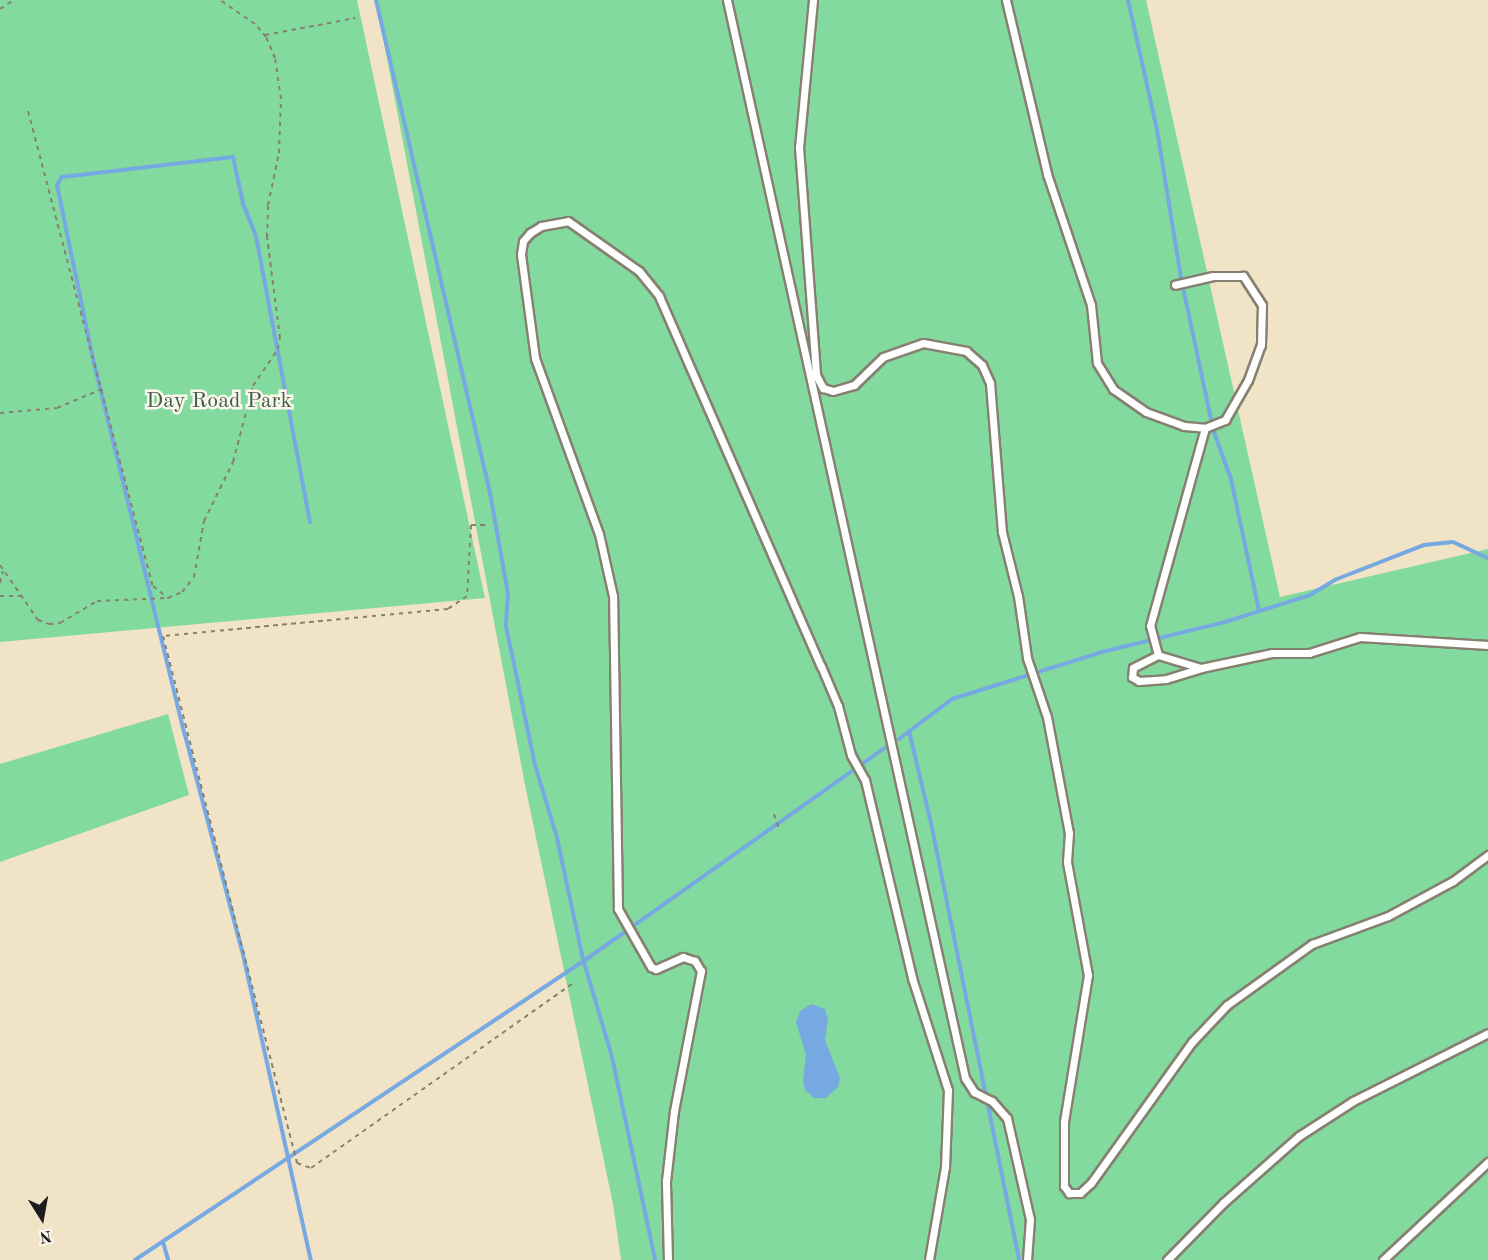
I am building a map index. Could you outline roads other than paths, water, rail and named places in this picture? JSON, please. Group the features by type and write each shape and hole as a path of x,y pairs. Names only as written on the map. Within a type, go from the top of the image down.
{"lane":[{"path":"727,0 965,1078 974,1092 993,1101 1007,1118 1030,1219 1027,1260"},
{"path":"813,0 799,147 816,375 823,387 833,391 854,385 883,357 923,343 966,351 982,365 990,383 1002,532 1018,596 1028,662 1047,717 1069,833 1067,862 1088,975 1064,1122 1064,1186 1074,1195 1091,1183 1192,1042 1227,1005 1312,944 1388,916 1453,881 1488,855"},
{"path":"1006,0 1047,174 1091,305 1097,363 1113,389 1146,412 1184,426 1205,428 1225,420 1248,380 1262,345 1262,305 1243,276 1213,276 1175,285"},
{"path":"668,1260 666,1181 674,1112 700,971 696,961 683,957 656,969 651,967 618,909 614,596 599,534 535,358 521,254 523,241 541,226 568,221 639,271 659,296 825,676 852,757 861,772 912,978 948,1090 945,1167 929,1260"},
{"path":"1157,651 1151,630 1152,613 1205,428"},
{"path":"1157,651 1133,668 1132,677 1139,681 1166,679 1201,668 1272,653 1309,653 1360,637 1488,645"},
{"path":"1157,651 1201,668"},
{"path":"1167,1260 1223,1203 1299,1136 1353,1101 1488,1033"},
{"path":"1383,1260 1488,1162"}],"water":[{"path":"811,1004 825,1009 828,1018 825,1040 840,1078 838,1087 826,1098 814,1098 805,1090 803,1080 806,1055 796,1022 800,1011"}],"waterway":[{"path":"376,0 490,493 508,594 506,626 535,765 557,838 583,959 612,1057 655,1260"},
{"path":"1128,0 1157,130 1181,278 1211,419"},
{"path":"310,522 256,236 243,203 233,157 62,177 57,185 94,363 185,735 242,950 311,1260"},
{"path":"1214,432 1231,479 1259,611"},
{"path":"899,739 952,699 1102,652 1225,622 1310,595 1337,579 1424,545 1453,542 1488,558"},
{"path":"909,731 931,823 1019,1260"},
{"path":"135,1260 588,958 885,748"},
{"path":"163,1242 168,1260"}],"park label":[{"name":"Day Road Park","path":"219,402"}]}
